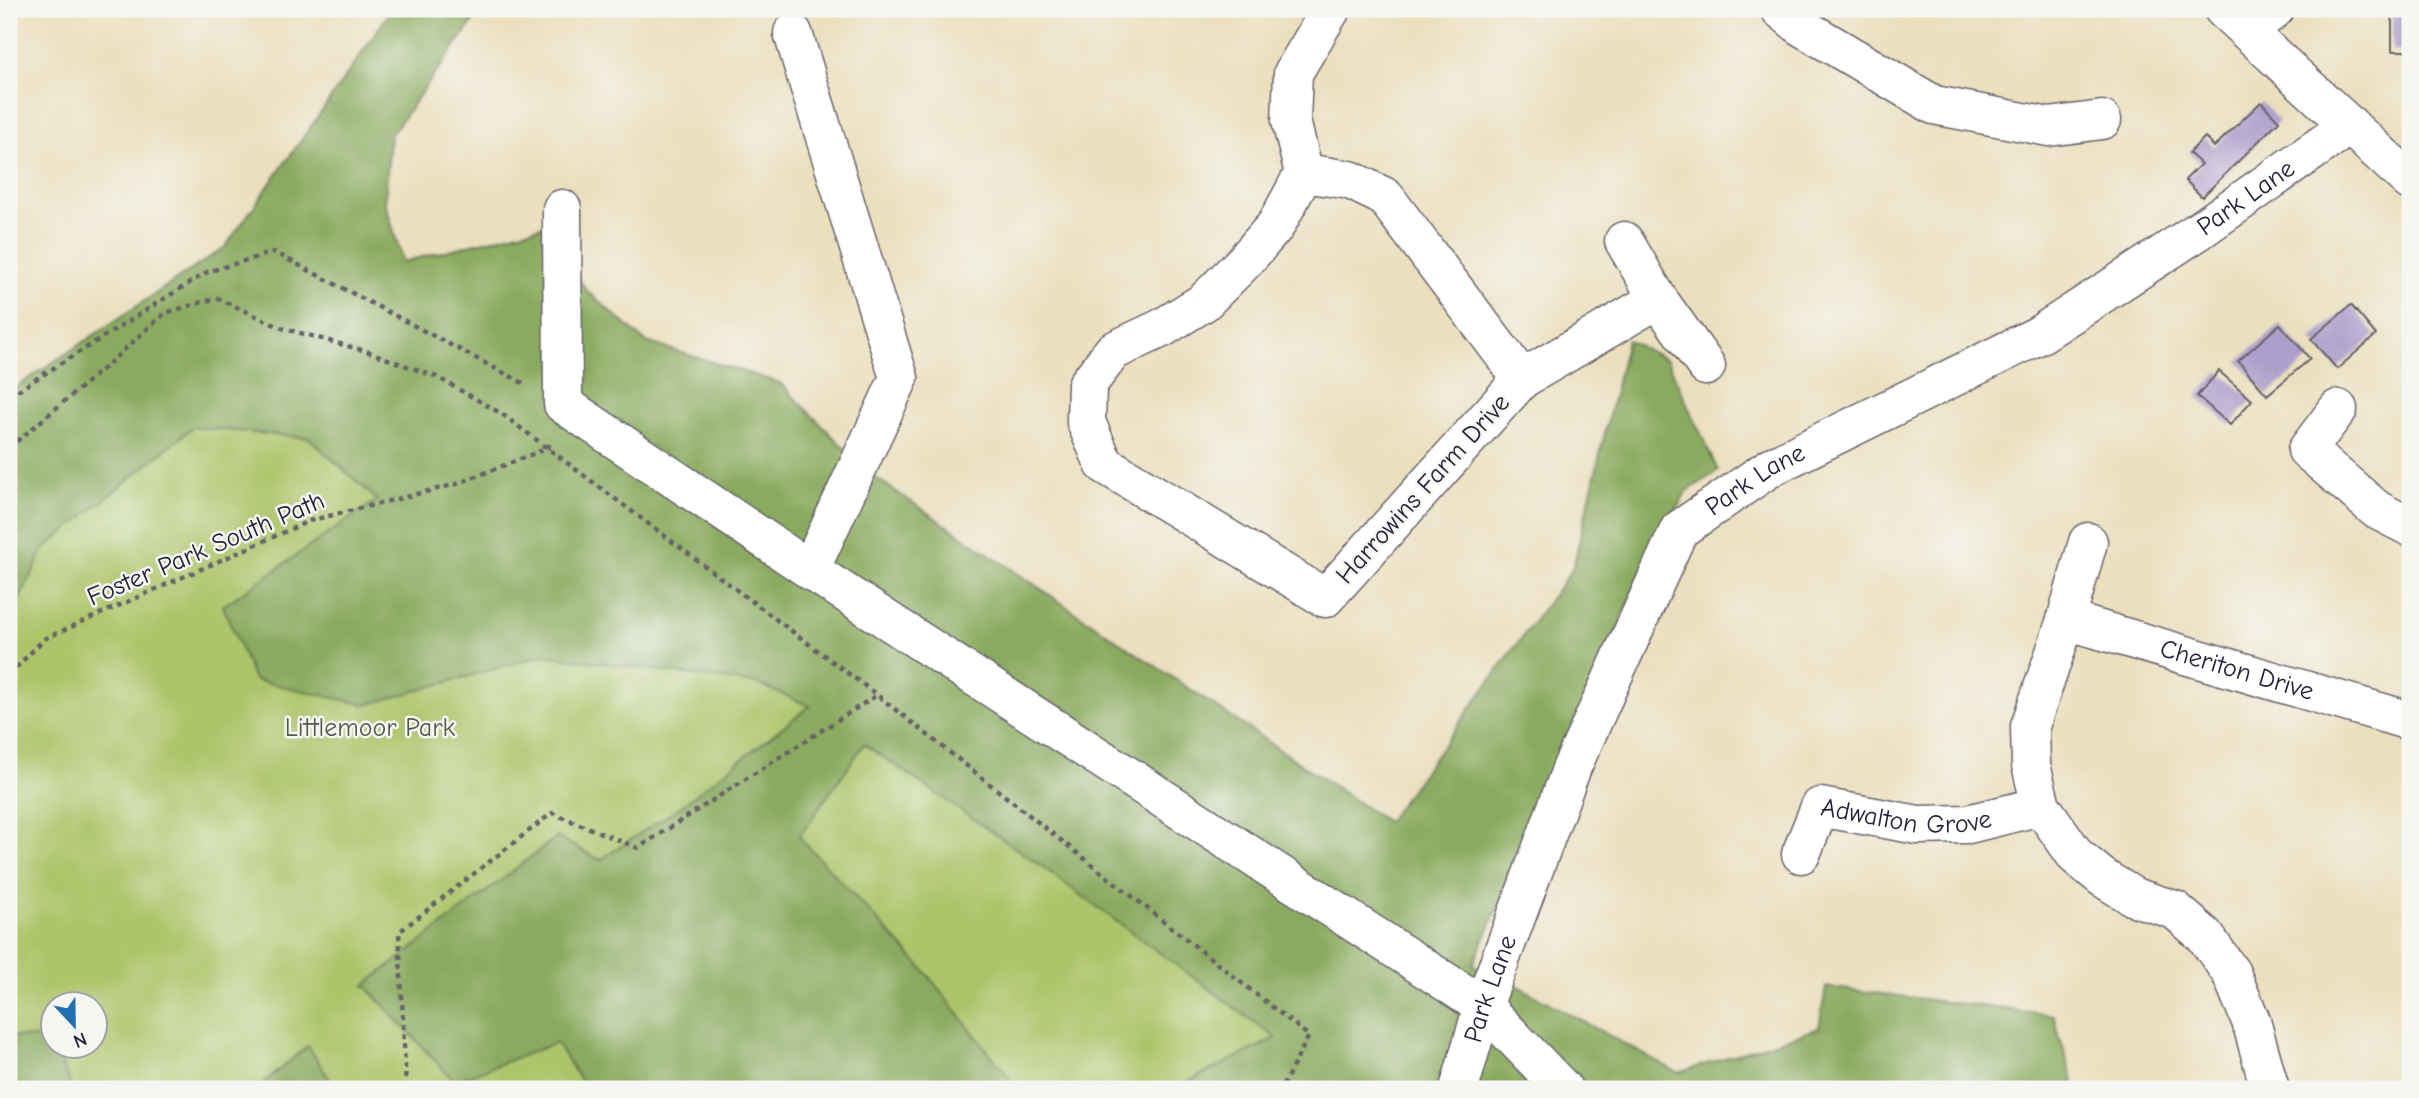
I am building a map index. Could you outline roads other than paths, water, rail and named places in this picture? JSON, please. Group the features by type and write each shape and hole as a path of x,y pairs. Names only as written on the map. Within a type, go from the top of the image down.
{"street":[{"path":"1304,173 1291,121 1293,73 1331,9"},
{"path":"1780,9 1802,27 1938,115 2049,127 2102,120"},
{"path":"2249,16 2350,125 2410,181"},
{"path":"793,33 899,378 810,570"},
{"name":"Park Lane","path":"1459,1089 1483,1006 1572,767 1679,530 1771,467 2039,335 2200,230 2350,125"},
{"name":"Harrowins Farm Drive","path":"1304,173 1350,180 1385,197 1522,379 1325,598 1104,464 1086,422 1087,385 1113,351 1162,328 1204,302 1276,225 1304,173"},
{"path":"562,209 563,404 810,570 1483,1006 1563,1089"},
{"path":"1624,241 1658,299 1706,366"},
{"path":"1522,379 1658,299"},
{"path":"2339,410 2306,450 2377,510 2410,527"},
{"path":"2088,542 2066,620 2030,726 2031,765 2040,806 2076,856 2103,878 2134,897 2175,910 2205,936 2231,973 2251,1021 2270,1089"},
{"name":"Cheriton Drive","path":"2066,620 2410,721"},
{"name":"Adwalton Grove","path":"1801,854 1820,807 1918,825 1968,824 2040,806"}],"park label":[{"name":"Littlemoor Park","path":"370,728"}]}
